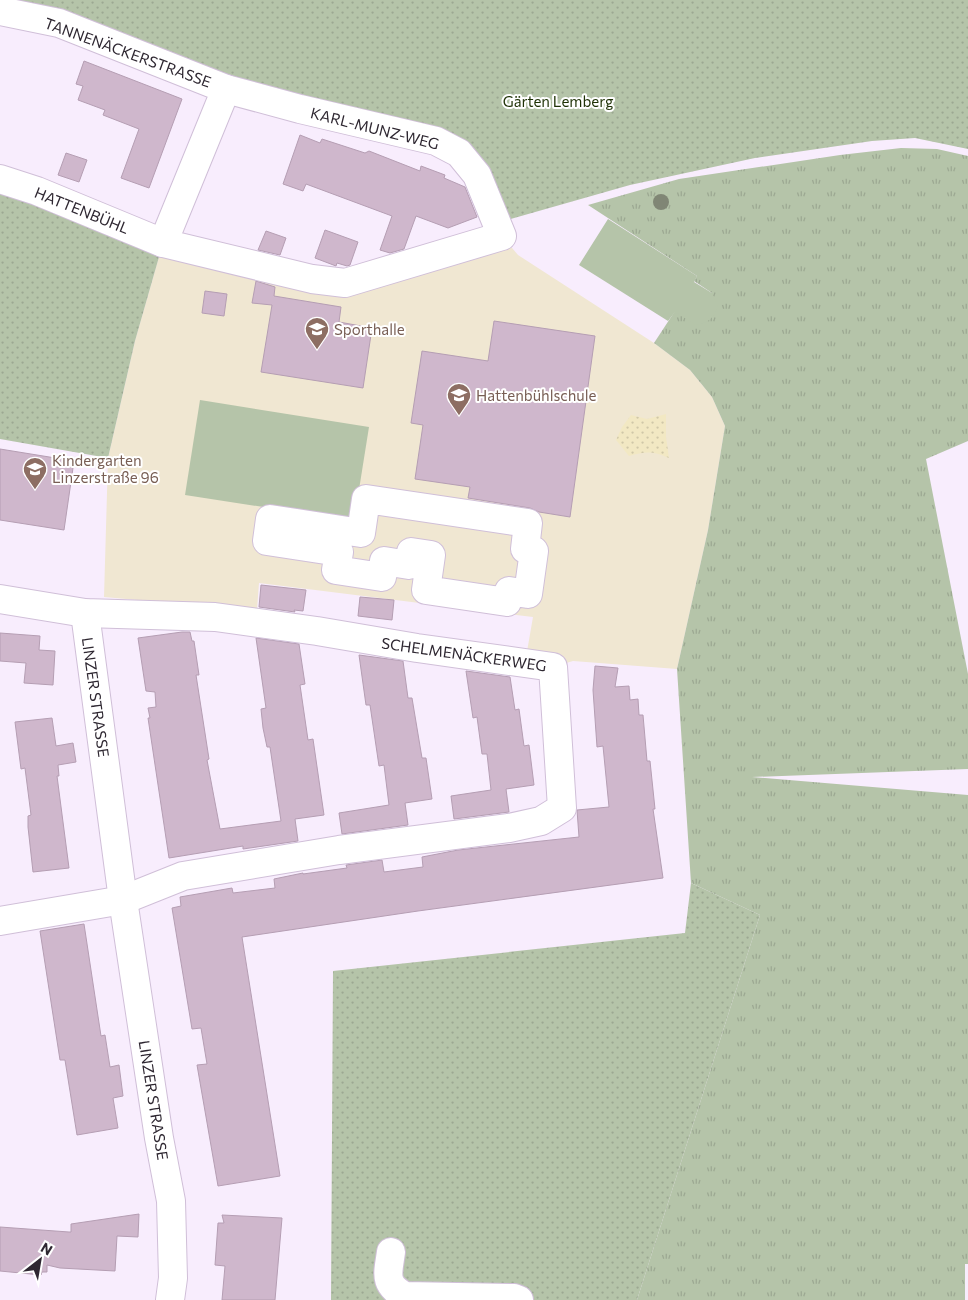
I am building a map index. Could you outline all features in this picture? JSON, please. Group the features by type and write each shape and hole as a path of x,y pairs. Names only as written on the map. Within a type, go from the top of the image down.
{"street":[{"name":"TANNENÄCKERSTRASSE","path":"0,11 59,23 226,89"},
{"name":"KARL-MUNZ-WEG","path":"163,243 312,280 345,283 502,236 478,175 459,153 436,141 300,109 226,89"},
{"path":"163,243 226,89"},
{"name":"HATTENBÜHL","path":"0,179 37,191 163,243"},
{"path":"366,499 528,523 524,550 534,551 528,594 509,591 507,602 426,590 431,555 411,552 409,565 384,561 382,577 336,570 339,552 267,541 270,519 361,533 366,499"},
{"path":"0,599 85,613"},
{"name":"SCHELMENÄCKERWEG","path":"85,613 215,617 554,667 562,808 541,820 509,828 339,850 183,876 124,900"},
{"name":"LINZER STRASSE","path":"85,613 159,1138 172,1200 173,1278 170,1300"},
{"path":"0,921 124,900"},
{"path":"391,1252 388,1278 393,1290 405,1296 514,1298 519,1300"}],"shaded area":[{"path":"502,236 518,255 654,343 690,370 712,397 725,426 708,530 677,669 573,661 553,667 525,663 533,617 259,583 257,609 104,597 108,458 135,341 163,243 312,279"}],"green space":[{"name":"Gärten Lemberg","path":"0,0 968,0 968,149 915,138 872,141 755,158 630,185 504,221 473,158 235,85"},
{"path":"901,148 937,149 968,156 968,441 926,459 968,674 968,769 752,777 968,795 968,1264 965,1264 965,1300 637,1300 760,915 691,883 677,669 708,530 725,426 712,397 690,370 654,343 675,311 712,293 694,281 697,276 588,205 679,179 840,155"},
{"path":"0,179 163,243 135,341 108,458 0,439"},
{"path":"608,219 697,276 694,282 712,293 718,307 710,319 696,325 675,312 668,321 579,265"},
{"path":"200,400 369,427 354,521 185,495"},
{"path":"691,883 760,915 637,1300 331,1300 333,971 685,933"}],"sand":[{"path":"666,414 666,437 669,458 649,453 629,456 616,440 622,427 631,415 647,419"}],"building":[{"path":"84,61 182,99 149,188 121,178 139,129 103,115 105,110 78,100 83,86 76,84"},
{"path":"300,135 320,143 322,139 365,153 369,151 420,171 421,166 445,175 444,178 465,187 477,217 448,228 416,216 404,249 390,253 380,250 392,216 306,184 303,191 283,184"},
{"path":"66,153 87,160 79,182 58,175"},
{"path":"325,230 358,242 350,265 337,263 336,266 315,258"},
{"path":"266,231 286,238 280,255 258,250"},
{"name":"Sporthalle","path":"256,281 275,287 274,296 341,307 339,322 372,328 363,388 261,372 272,305 252,303"},
{"path":"205,291 227,294 224,316 202,313"},
{"name":"Hattenbühlschule","path":"494,321 595,336 570,517 539,512 530,508 468,498 470,487 415,479 423,425 411,423 422,351 488,361"},
{"name":"Kindergarten Linzerstraße 96","path":"0,449 74,461 64,530 0,520"},
{"path":"261,585 306,590 303,611 294,610 295,612 259,607"},
{"path":"360,597 394,600 392,620 358,616"},
{"path":"190,632 192,641 194,641 199,675 196,675 209,759 207,760 220,829 281,821 270,747 267,747 263,728 261,709 266,708 256,638 299,644 305,684 300,685 308,740 313,739 324,815 295,819 298,841 243,849 243,846 169,858 148,718 150,718 148,708 156,707 155,692 146,691 138,638"},
{"path":"0,633 40,636 39,650 55,651 53,685 24,683 26,663 0,661"},
{"path":"359,655 403,661 408,698 412,698 422,758 426,758 432,799 405,803 408,825 342,834 339,813 389,805 384,765 379,766 370,705 366,705"},
{"path":"595,666 618,668 615,687 629,686 630,700 638,699 639,715 643,715 647,761 650,761 655,809 653,809 663,878 242,937 280,1176 218,1186 197,1065 207,1064 201,1028 192,1029 172,908 181,906 180,897 232,888 233,893 275,888 274,879 303,873 347,868 346,865 382,860 384,872 423,867 422,857 458,850 579,837 577,810 609,807 603,746 597,747 593,690"},
{"path":"466,671 510,677 515,710 519,709 524,746 529,745 534,785 506,789 509,812 454,819 451,796 491,790 487,754 482,754 477,717 473,718"},
{"path":"52,718 56,746 73,743 76,762 58,765 59,776 57,776 69,868 33,872 28,827 28,816 31,815 25,768 21,769 15,722"},
{"path":"84,924 101,1036 105,1035 110,1067 119,1065 123,1096 113,1098 118,1128 77,1135 65,1060 60,1060 40,931"},
{"path":"139,1214 138,1237 117,1236 115,1271 60,1268 47,1265 47,1272 42,1272 41,1275 0,1271 0,1227 71,1232 71,1224"},
{"path":"222,1215 282,1218 275,1300 222,1300 225,1266 215,1265 218,1223 224,1223"}],"place":[{"name":"Sporthalle","path":"317,350"},
{"name":"Hattenbühlschule","path":"459,416"},
{"name":"Kindergarten Linzerstraße 96","path":"35,490"}]}
